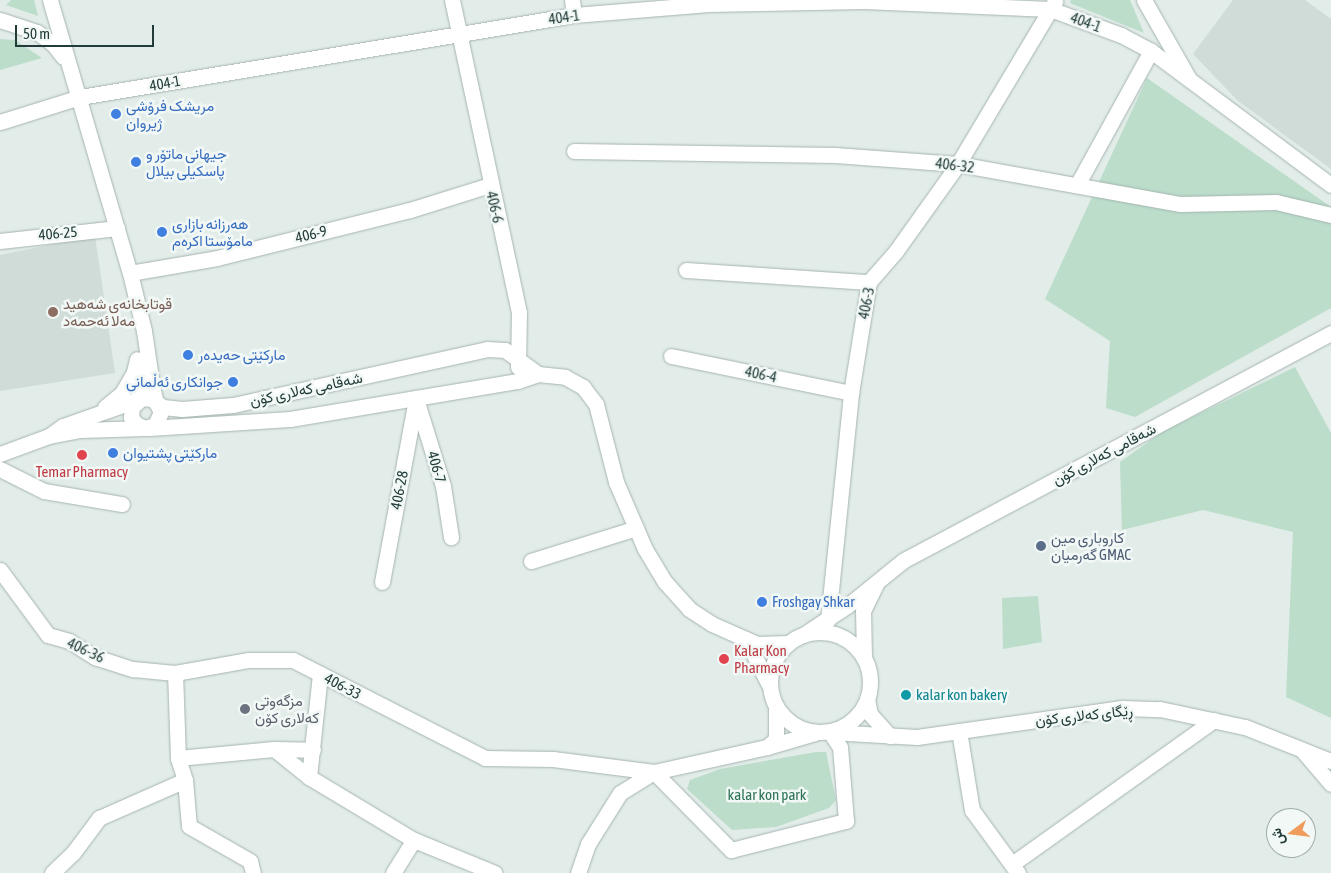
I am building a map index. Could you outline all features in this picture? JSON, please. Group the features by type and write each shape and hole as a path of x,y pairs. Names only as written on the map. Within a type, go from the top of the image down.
{"street":[{"path":"50,0 80,97 130,273 138,313 142,384 138,400 132,407 131,416 136,424 147,428 160,417 143,322 138,313"},
{"name":"406-6","path":"452,0 490,185 519,313 518,381"},
{"path":"1144,0 1190,81"},
{"name":"404-1","path":"0,122 80,97 459,34 573,8 709,2 864,1 1053,4 1151,51 1331,185"},
{"name":"406-3","path":"828,620 851,393 869,282 896,251 958,164 1053,4"},
{"path":"0,20 20,24 46,38 70,66"},
{"path":"1077,186 1151,51"},
{"name":"406-32","path":"574,151 835,155 958,164 1180,204 1276,202 1331,215"},
{"name":"406-9","path":"130,273 217,258 410,210 490,185"},
{"name":"406-25","path":"0,241 117,228"},
{"path":"686,270 869,282"},
{"name":"شەقامی کەلاری کۆن","path":"803,634 828,620 878,578 938,541 1331,333"},
{"name":"شەقامی کەلاری کۆن","path":"156,402 182,409 256,401 488,349 505,350 538,374"},
{"path":"91,416 122,393 134,372 139,353"},
{"name":"406-4","path":"671,356 851,393"},
{"name":"شەقامی کەلاری کۆن","path":"49,436 104,428 147,428 290,419 518,381 538,374 565,377 591,395 600,415 616,482 636,528 665,582 689,608 712,624 757,644 788,643"},
{"path":"0,454 49,436 63,426 138,400 147,398 156,402"},
{"name":"406-7","path":"416,398 443,486 451,537"},
{"name":"406-28","path":"382,582 416,398"},
{"path":"0,469 44,491 122,504"},
{"path":"531,561 636,528"},
{"name":"406-36","path":"0,570 48,635 69,640 95,657 133,669 175,673"},
{"path":"878,578 864,611 864,657 869,672 867,699 870,714 890,736"},
{"path":"770,691 770,673 776,657 788,643 803,634 820,632 837,634 852,644 864,657"},
{"path":"746,639 765,672 776,707 786,720 815,733"},
{"name":"406-33","path":"175,673 249,660 293,660 485,758 552,759 654,772"},
{"path":"175,673 178,758 186,780 189,826 250,861 253,873"},
{"path":"309,777 320,674"},
{"path":"578,873 588,844 620,793 654,772 767,748 815,733 830,732 858,716 867,699"},
{"path":"767,748 776,739 776,707"},
{"name":"ڕێگای کەلاری کۆن","path":"830,732 867,732 890,736 917,737 1122,708 1160,709 1214,720 1270,736 1302,750"},
{"path":"959,731 972,810 1015,869 1214,720"},
{"path":"654,772 731,850 846,821 840,746 830,732"},
{"path":"178,758 274,748 313,750"},
{"path":"274,748 309,777 414,840 495,873"},
{"path":"1302,750 1331,761"},
{"path":"1302,750 1331,784"},
{"path":"52,873 73,853 99,818 186,780"},
{"path":"393,873 414,840"}],"shaded area":[{"path":"1233,0 1305,0 1331,19 1331,169 1238,101 1193,54"},
{"name":"قوتابخانەی شەهید مەلا ئە‌حمەد","path":"95,236 115,373 0,391 0,255"}],"green space":[{"path":"11,0 34,0 38,16 6,5"},
{"path":"1071,0 1130,0 1144,33 1070,3"},
{"path":"0,39 15,40 42,58 0,70"},
{"path":"1147,78 1331,207 1331,308 1135,417 1106,408 1110,341 1045,299"},
{"path":"1295,367 1331,433 1331,718 1286,697 1293,532 1203,510 1122,530 1120,462 1162,432"},
{"path":"1038,596 1042,642 1003,649 1002,598"},
{"name":"kalar kon park","path":"816,752 826,752 836,800 829,808 776,827 732,830 687,789 690,780 720,769"}],"place":[{"name":"مریشک فرۆشی ژیروان","path":"116,114"},
{"name":"جیهانی ماتۆر و پاسکیلی بیلال","path":"136,162"},
{"name":"هەرزانە بازاری مامۆستا اکرەم","path":"162,232"},
{"name":"قوتابخانەی شەهید مەلا ئە‌حمەد","path":"53,312"},
{"name":"مارکێتی حەیدەر","path":"188,355"},
{"name":"جوانکاری ئەڵمانی","path":"233,382"},
{"name":"مارکێتی پشتیوان","path":"113,453"},
{"name":"Temar Pharmacy","path":"82,455"},
{"name":"کاروباری مین گەرمیان GMAC","path":"1041,546"},
{"name":"Froshgay Shkar","path":"762,602"},
{"name":"Kalar Kon Pharmacy","path":"724,659"},
{"name":"kalar kon bakery","path":"906,695"},
{"name":"مزگەوتی کەلاری کۆن","path":"245,709"}]}
